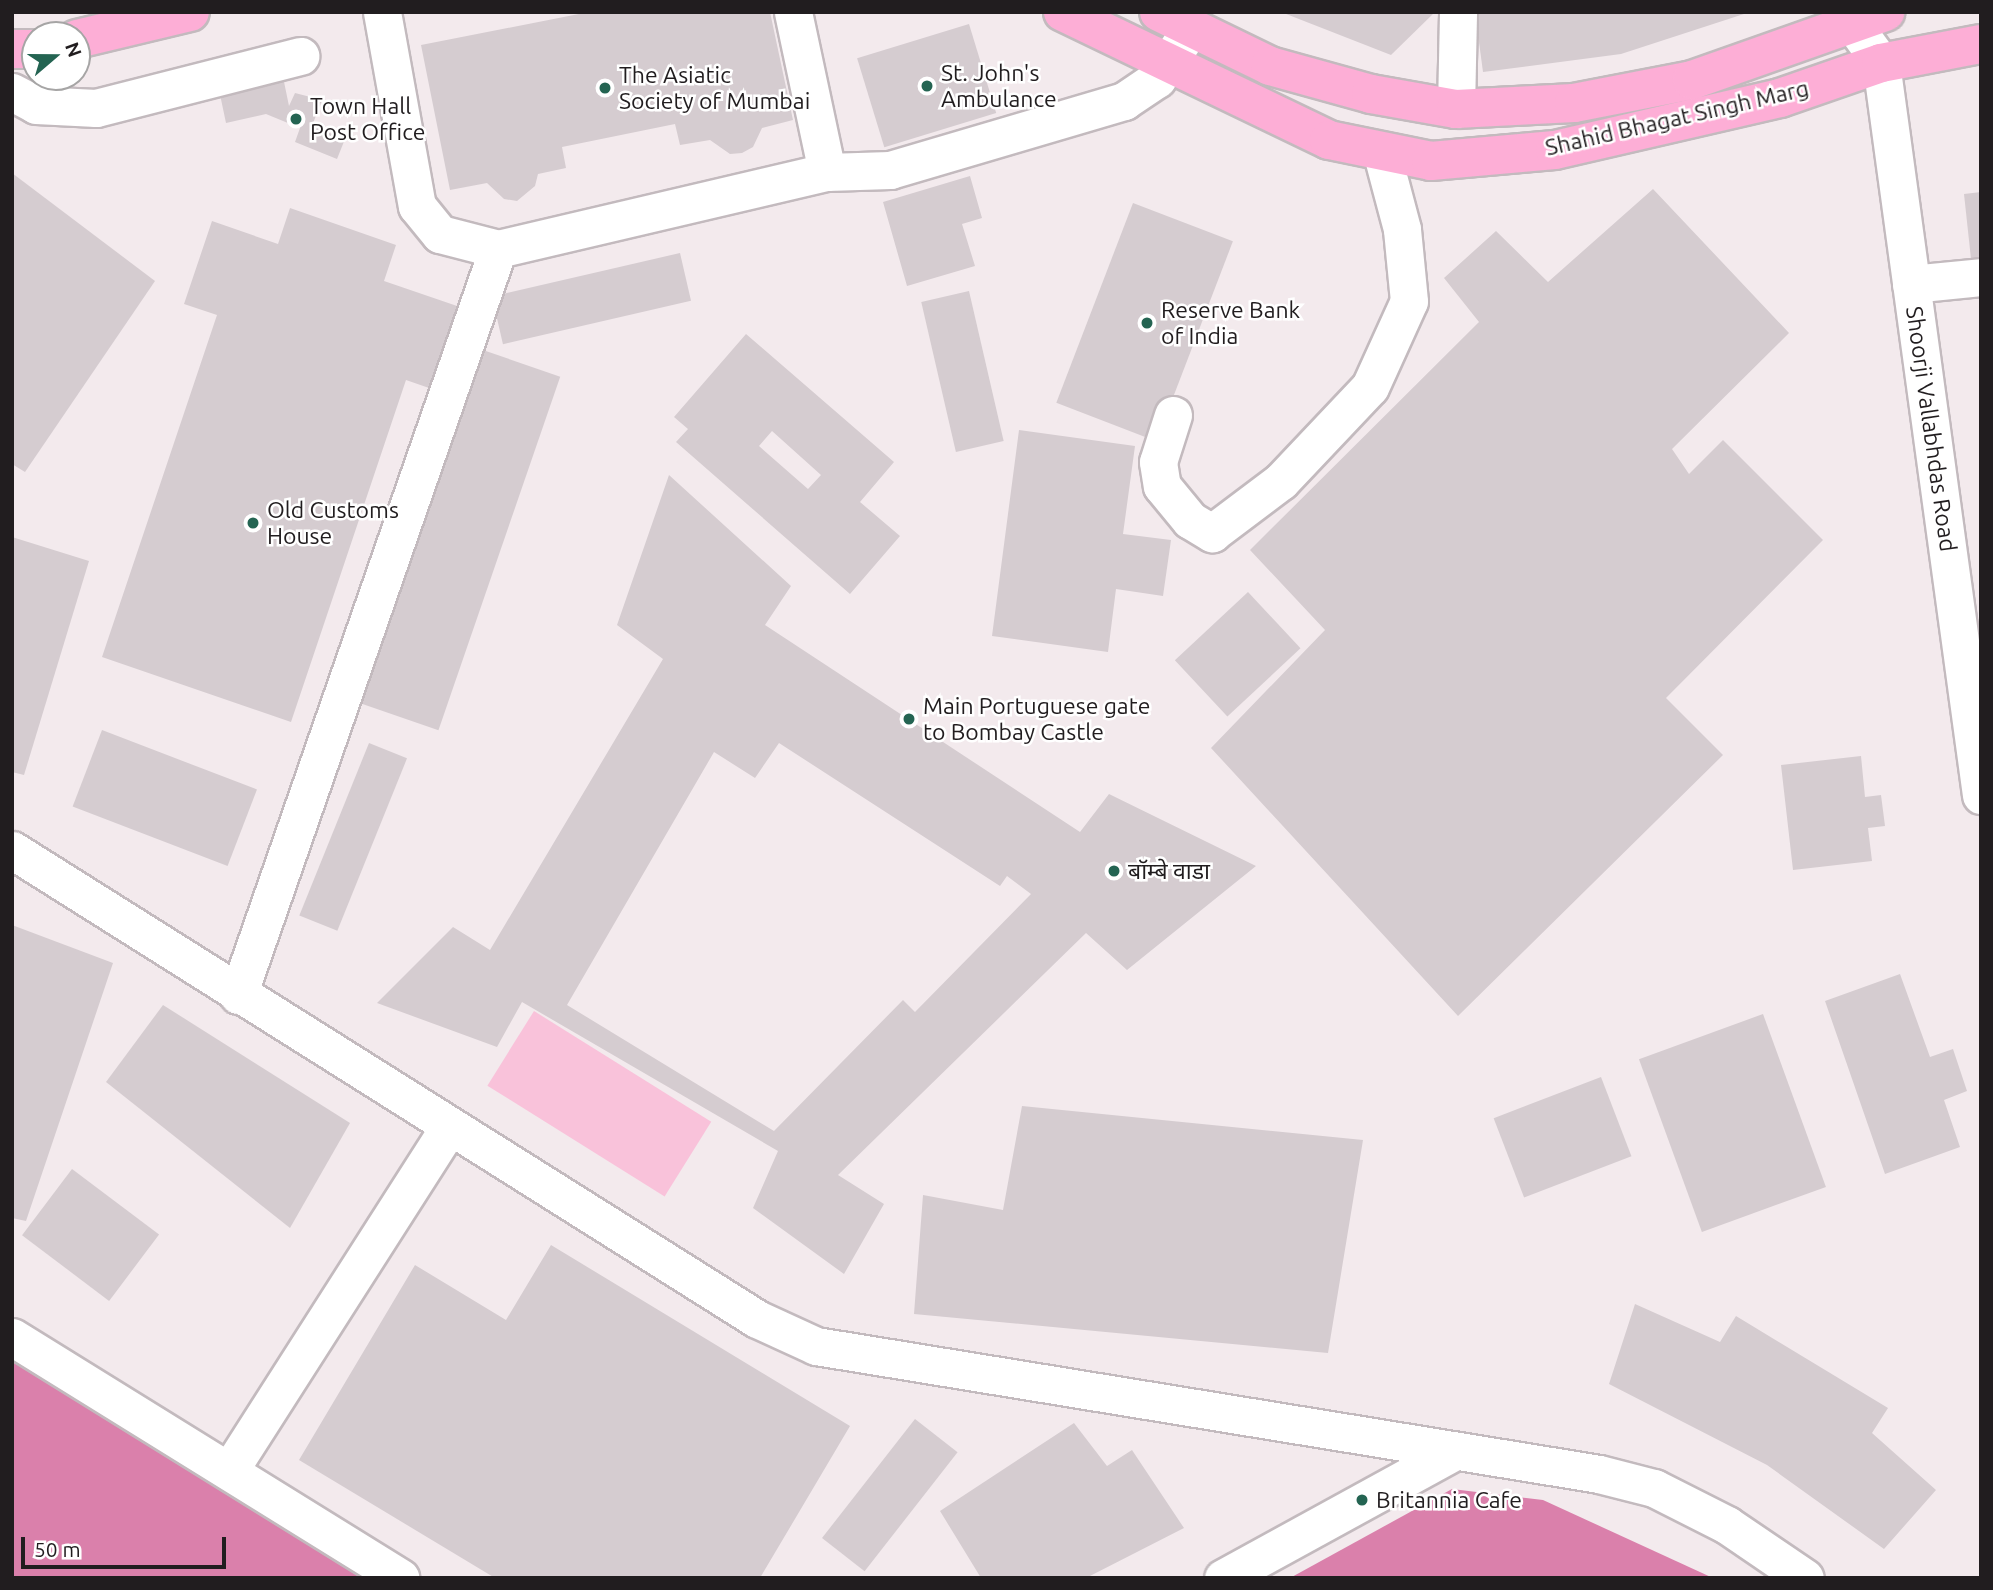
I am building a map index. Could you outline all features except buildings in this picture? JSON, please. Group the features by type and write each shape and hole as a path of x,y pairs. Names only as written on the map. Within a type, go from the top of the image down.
{"main road":[{"path":"91,36 190,12"},
{"name":"Shahid Bhagat Singh Marg","path":"1063,12 1329,140 1382,154 1431,161 1555,150 1780,98 1881,64 1981,44"},
{"name":"Shahid Bhagat Singh Marg","path":"1175,20 1270,66 1371,94 1456,108 1574,103 1692,80 1862,17"}],"street":[{"path":"382,12 417,206 440,234 498,249 827,172 890,170 1124,101 1171,64 1175,20"},
{"path":"793,12 827,172"},
{"path":"1456,108 1458,12"},
{"path":"1862,17 1881,64"},
{"path":"12,92 36,105 96,108 300,56"},
{"name":"Shoorji Vallabhdas Road","path":"1881,64 1981,795"},
{"path":"1173,415 1158,462 1162,486 1190,520 1212,533 1281,481 1370,387 1409,301 1402,229 1382,154"},
{"path":"238,995 498,249"},
{"path":"1911,284 1981,277"},
{"path":"12,850 238,995 757,1319 816,1346 1455,1451 1654,1488 1727,1525 1805,1578"},
{"path":"229,1471 449,1127"},
{"path":"12,1337 400,1578"},
{"path":"1223,1578 1455,1451"}],"shaded area":[{"path":"534,1011 711,1122 665,1196 487,1086"},
{"path":"12,1355 375,1578 12,1578"},
{"path":"1452,1489 1543,1500 1713,1578 1290,1578"}],"place":[{"name":"St. John's Ambulance","path":"927,86"},
{"name":"The Asiatic Society of Mumbai","path":"605,88"},
{"name":"Town Hall Post Office","path":"296,119"},
{"name":"Reserve Bank of India","path":"1147,323"},
{"name":"Old Customs House","path":"253,523"},
{"name":"Main Portuguese gate to Bombay Castle","path":"909,719"},
{"name":"बॉम्बे वाडा","path":"1114,871"},
{"name":"Britannia Cafe","path":"1362,1500"}]}
